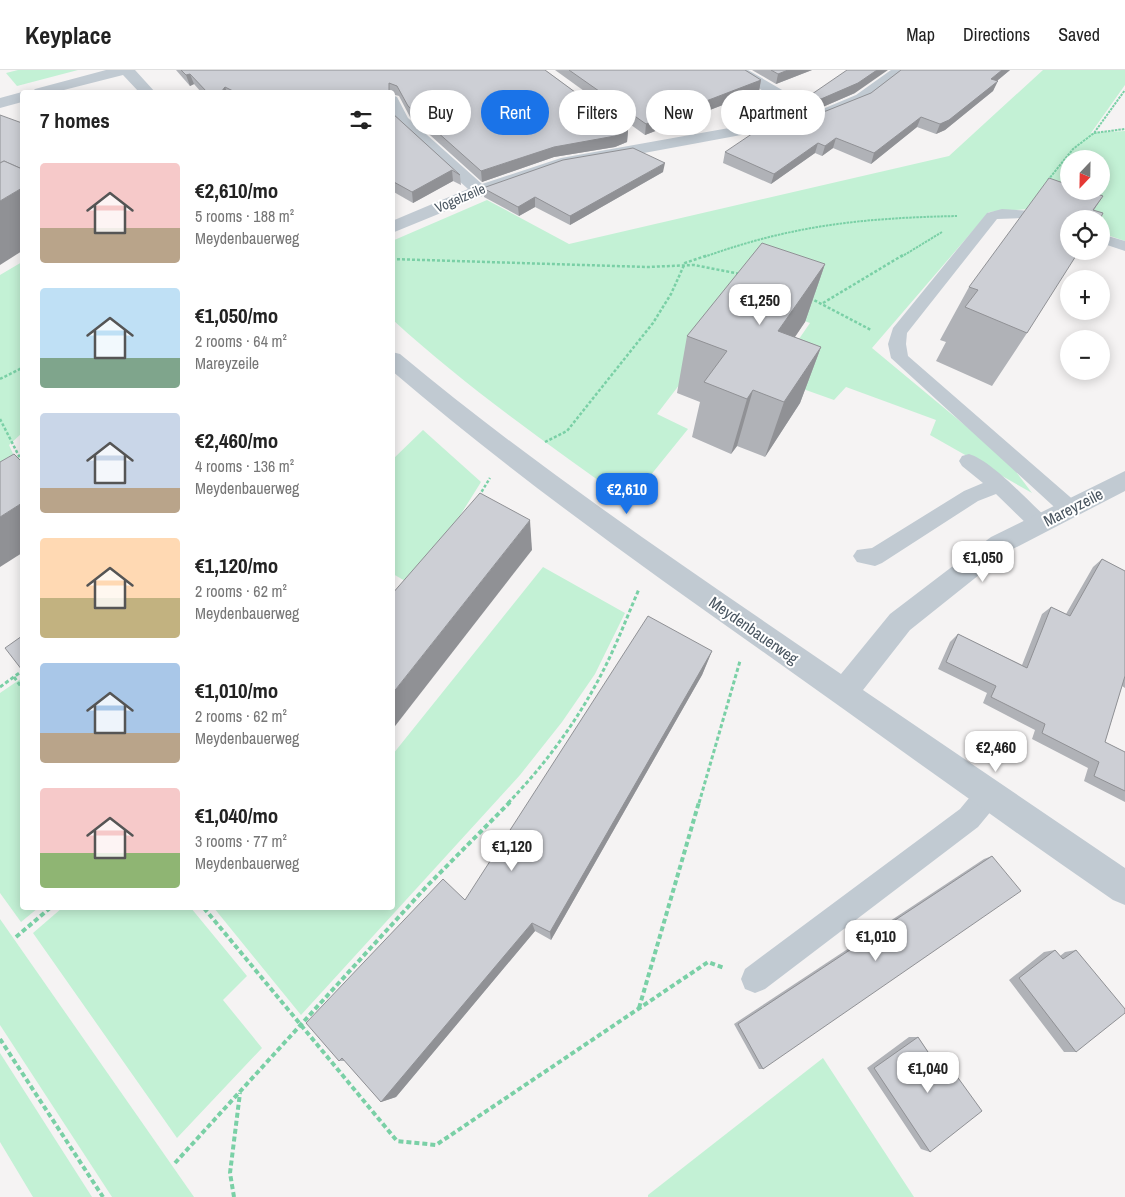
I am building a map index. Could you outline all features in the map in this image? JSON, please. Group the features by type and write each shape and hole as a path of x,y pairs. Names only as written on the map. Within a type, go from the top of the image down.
{"street":[{"path":"48,90 123,70"},
{"path":"127,70 145,90"},
{"path":"737,70 771,90"},
{"name":"Vogelzeile","path":"825,114 863,100 900,70"},
{"path":"0,104 20,98"},
{"path":"395,106 402,120 479,190"},
{"name":"Vogelzeile","path":"395,227 526,172 561,162 721,133"},
{"path":"632,135 648,146"},
{"name":"Meydenbauerweg","path":"395,361 515,459 988,795 1125,888"},
{"name":"Mareyzeile","path":"843,693 900,622 1000,544 1125,480"}],"lane":[{"path":"1060,224 1022,213 1006,212 992,216 899,332 897,344 900,358 1070,508"},
{"path":"1110,241 1125,246"},
{"path":"969,462 999,485 1040,524"},
{"path":"864,556 875,557 972,496 999,485"},
{"path":"755,979 969,818 988,795"}],"path":[{"path":"1022,213 1073,149 1094,133 1125,90"},
{"path":"1094,133 1125,129"},
{"path":"538,446 568,431 584,407 653,323 671,294 685,263 762,237 826,224 886,217 962,216"},
{"path":"822,303 946,230"},
{"path":"395,259 647,266 685,263 719,268 745,276"},
{"path":"805,296 822,303 897,344"},
{"path":"0,379 20,369"},
{"path":"0,419 20,458"},
{"path":"476,501 491,478"},
{"path":"175,1163 427,886 522,788 572,725 602,673 639,588"},
{"path":"639,1008 741,658"},
{"path":"0,686 20,672"},
{"path":"14,677 20,685"},
{"path":"16,937 48,910"},
{"path":"206,910 396,1140 436,1145 708,962 755,979"},
{"path":"0,1039 103,1197"},
{"path":"234,1197 230,1173 240,1092"}],"green space":[{"path":"18,70 78,70 17,86 6,73"},
{"path":"1043,70 1125,70 1125,85 1091,133 1125,131 1125,241 1110,236 1110,210 1060,210 1060,217 1029,209 989,212 872,348 1008,461 1032,493 930,435 936,420 846,387 834,400 772,378 810,323 745,299 657,414 688,429 629,502 478,392 395,322 395,240 487,200 569,244 949,156"},
{"path":"20,263 20,435 9,445 20,469 20,475 0,493 0,275"},
{"path":"423,430 481,482 446,538 407,582 395,575 395,457"},
{"path":"543,567 625,613 595,674 562,722 520,775 301,1015 216,910 395,910 395,752"},
{"path":"20,679 20,910 36,910 21,922 0,893 0,693"},
{"path":"60,910 193,910 247,976 223,1000 262,1048 177,1138 33,933"},
{"path":"0,919 194,1197 112,1197 0,1025"},
{"path":"0,1053 92,1197 33,1197 0,1142"},
{"path":"823,1058 914,1197 648,1197 648,1195"}],"building":[{"path":"181,70 545,70 572,90 559,90 559,135 618,135 554,147 481,171 441,135 471,135 471,90 410,90 410,108 397,86 389,83 389,90 231,90 225,87 223,90 205,90 190,74 186,75"},
{"path":"569,70 745,70 761,80 735,90 721,90 721,95 711,99 711,90 646,90 646,124 636,117 636,90 598,90"},
{"path":"771,70 788,70 778,74"},
{"path":"847,70 877,70 858,83 825,97 825,90 818,90"},
{"path":"901,70 1002,70 991,79 998,81 949,120 940,124 921,117 874,153 836,138 825,146 818,143 774,174 725,152 750,135 825,135 825,111 871,93"},
{"path":"0,115 20,122 20,168 4,161 0,163"},
{"path":"395,116 410,129 410,135 416,135 460,175 452,170 412,192 395,183"},
{"path":"633,148 665,163 570,216 535,197 518,207 483,188 563,160"},
{"path":"4,161 20,168 20,189 0,201 0,163"},
{"path":"1049,178 1060,182 1060,200 1100,200 1093,210 1060,210 1060,260 1073,260 1067,270 1060,270 1060,281 1027,333 965,307 978,290 969,287"},
{"path":"762,243 825,264 778,331 821,347 784,402 753,390 747,399 704,382 727,351 687,336"},
{"path":"14,454 20,460 20,504 0,517 0,462"},
{"path":"480,493 530,520 395,690 395,591"},
{"path":"1102,559 1125,571 1125,676 1105,742 1125,752 1125,791 1094,776 1099,762 1042,733 1045,724 991,697 996,686 946,662 958,634 1027,668 1051,607 1070,616"},
{"path":"648,616 712,651 550,932 532,923 381,1102 342,1058 339,1061 306,1023 443,879 465,900"},
{"path":"20,637 20,667 5,648"},
{"path":"992,856 1021,891 763,1069 738,1024"},
{"path":"1055,950 1063,959 1076,950 1125,1009 1125,1013 1076,1052 1019,978"},
{"path":"918,1037 940,1070 948,1064 982,1111 930,1152 874,1068"}]}
